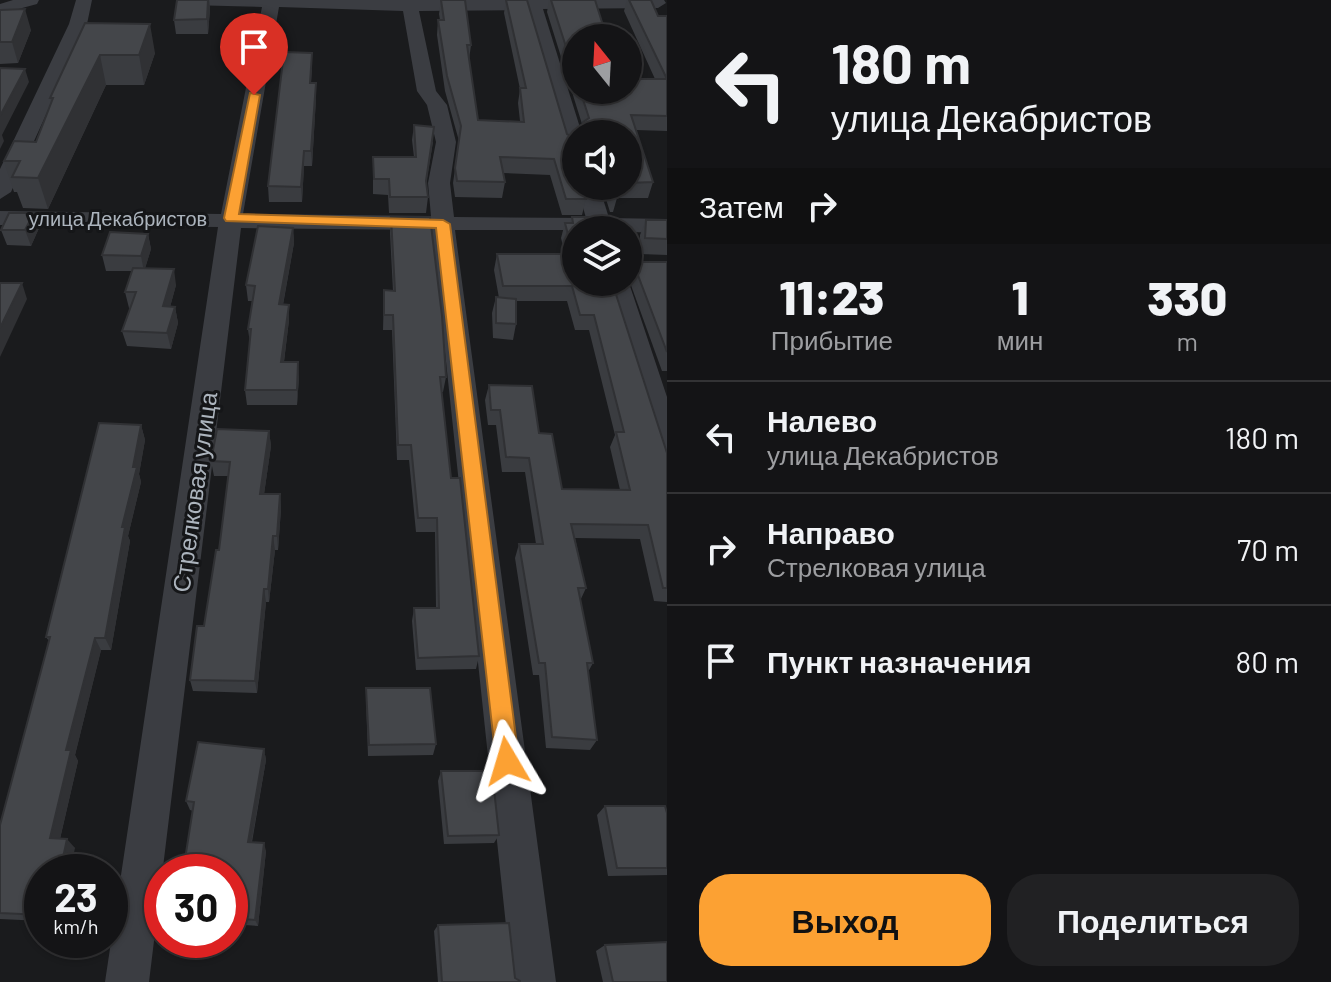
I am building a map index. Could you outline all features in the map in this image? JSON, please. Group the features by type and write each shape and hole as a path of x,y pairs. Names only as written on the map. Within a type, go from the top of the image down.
{"street":[{"path":"0,9 31,0"},
{"path":"0,192 78,24 84,0"},
{"path":"195,1 410,6 657,1 667,20"},
{"name":"Стрелковая улица","path":"127,982 231,218 271,3"},
{"path":"533,5 568,120"},
{"path":"410,6 427,91 437,105 446,142 439,183 443,224 534,982"},
{"name":"улица Декабристов","path":"0,218 231,218 562,227"},
{"name":"улица Декабристов","path":"642,227 667,226"},
{"path":"621,296 667,441"}],"building":[{"path":"177,0 208,0 207,19 174,20"},
{"path":"441,0 465,0 471,45 467,45 478,120 524,122 520,88 526,88 506,0 527,0 563,120 562,186 554,159 500,157 505,182 457,181 455,168 461,126 447,76 438,20 444,20"},
{"path":"551,0 595,0 603,24 562,24 562,34"},
{"path":"629,0 651,0 658,16 667,16 667,79 642,24"},
{"path":"25,9 12,42 0,42 0,10"},
{"path":"85,23 150,24 139,55 100,55 38,178 12,177 20,161 4,161 14,141 36,142 53,98 50,98"},
{"path":"284,52 312,53 310,83 316,83 311,151 304,151 301,187 268,186"},
{"path":"0,68 25,69 0,116"},
{"path":"642,79 667,79 667,116 631,115 633,120 586,120 589,118 584,104 642,104"},
{"path":"414,125 434,127 426,181 428,197 390,197 389,179 374,179 373,157 416,157"},
{"path":"642,148 653,182 642,182"},
{"path":"9,213 34,213 25,230 1,230"},
{"path":"391,217 430,217 442,316 446,377 440,377 451,478 460,478 479,656 418,658 414,608 439,608 437,518 418,518 411,445 398,445 393,315 384,315 384,290 395,291"},
{"path":"646,220 667,220 667,239 645,238"},
{"path":"258,226 293,228 279,304 289,305 281,362 298,362 297,390 245,390 251,329 248,329 255,286 246,285"},
{"path":"110,232 148,234 141,256 102,255"},
{"path":"497,254 562,254 562,286 503,286"},
{"path":"642,262 667,262 667,352 642,286"},
{"path":"133,268 174,269 163,306 175,307 167,333 122,331 136,292 125,292"},
{"path":"0,283 22,283 0,328"},
{"path":"575,296 617,296 667,453 667,588 663,588 648,525 571,524 586,588 578,588 593,663 587,663 597,740 552,737 545,663 539,663 519,544 543,544 529,458 506,457 500,410 491,410 489,385 532,386 539,433 552,434 562,489 630,490 616,432 624,432 594,315 580,315"},
{"path":"496,297 516,299 516,324 496,323"},
{"path":"99,423 141,425 133,467 137,467 122,527 125,527 105,638 95,638 66,750 71,750 50,838 67,839 64,854 24,854 24,914 0,913 0,825 50,637 46,637"},
{"path":"217,429 269,431 260,494 280,494 277,536 273,536 268,589 264,589 255,681 190,680 197,626 204,626 216,550 219,550 230,462 211,461"},
{"path":"366,688 430,688 436,744 369,745"},
{"path":"198,742 264,749 248,842 264,843 255,920 248,919 248,854 186,854 194,802 186,801"},
{"path":"441,771 492,771 499,835 448,836"},
{"path":"605,806 665,806 667,868 617,868"},
{"path":"509,923 515,978 520,982 442,982 438,925"},
{"path":"667,942 667,982 613,982 605,945"}],"route":[{"path":"254,95 231,218 443,224 507,761"}]}
